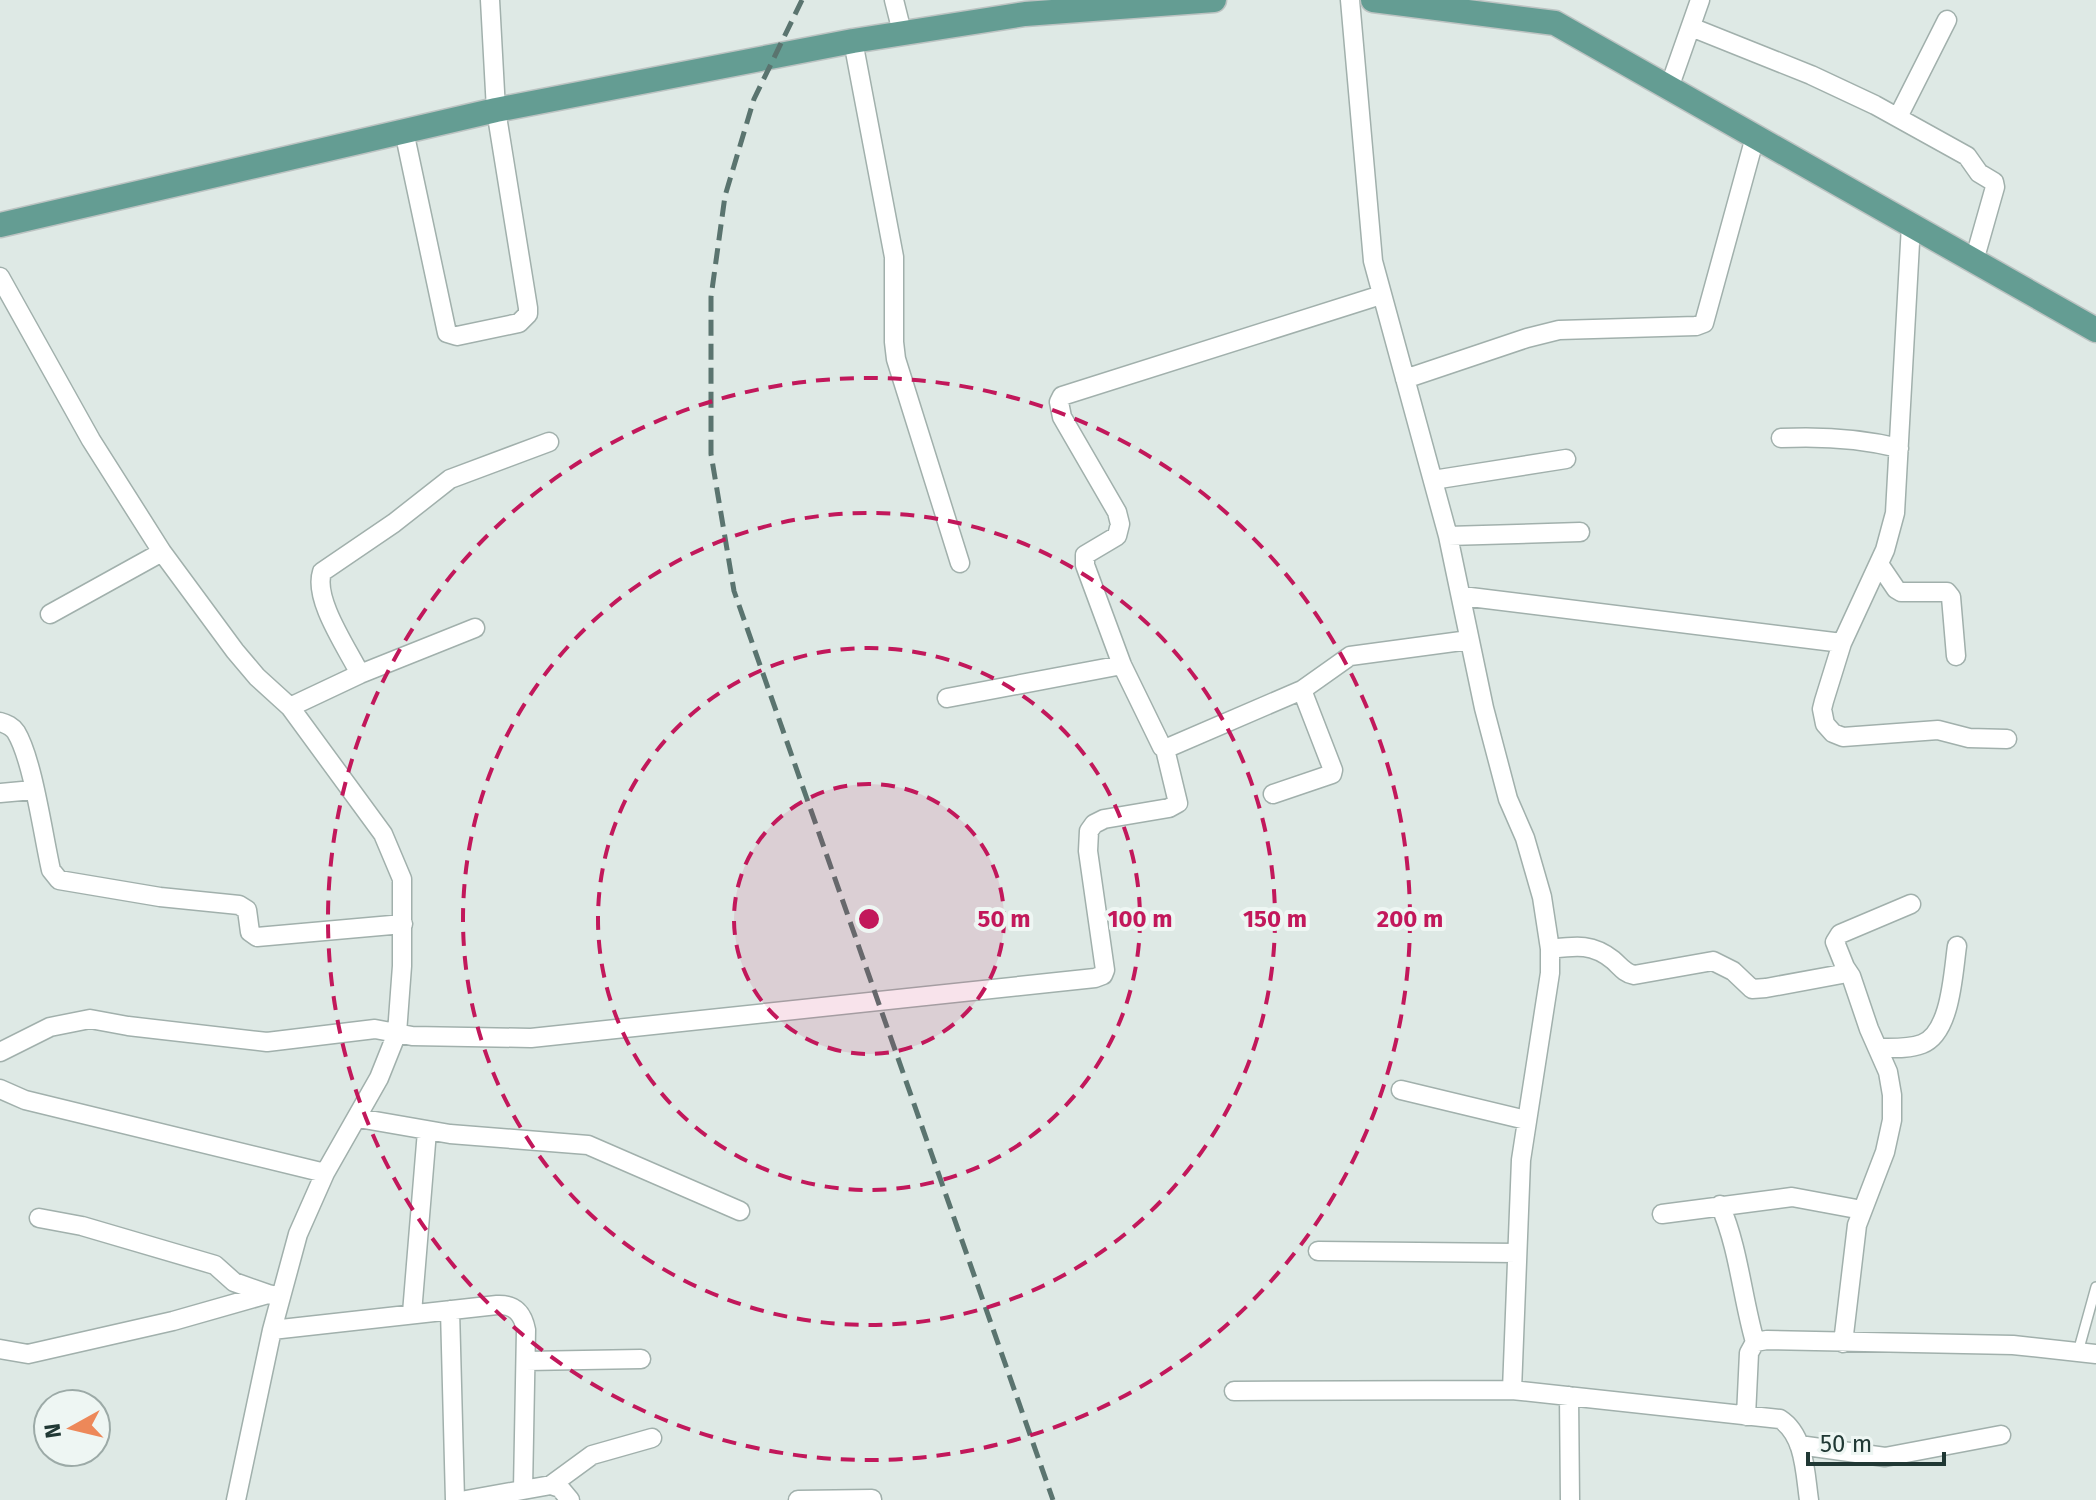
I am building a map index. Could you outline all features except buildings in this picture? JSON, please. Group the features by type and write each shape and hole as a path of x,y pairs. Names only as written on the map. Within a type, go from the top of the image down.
{"main road":[{"path":"1,221 496,110 902,32 1083,4 1214,0"},
{"path":"1373,0 1555,23 2096,330"}],"street":[{"path":"404,131 447,333 457,336 519,323 528,314 528,308 496,110 490,0"},
{"path":"894,0 902,32"},
{"path":"1350,0 1370,239 1381,295 1448,536 1469,640 1508,799 1525,838 1542,897 1550,949 1550,973 1519,1183 1512,1390"},
{"path":"1669,88 1700,0"},
{"path":"1898,117 1947,20"},
{"path":"1691,27 1811,75 1898,117 1967,156 1979,173 1994,182 1992,201 1974,261"},
{"path":"853,41 894,257 896,359 960,563"},
{"path":"1405,379 1559,330 1685,327 1704,323 1755,137"},
{"path":"1911,225 1895,513 1885,550 1842,643 1822,709 1825,724 1833,733 1843,737 1938,730 1969,738 2007,739"},
{"path":"0,277 91,440 162,552 235,651 257,677 290,707 383,834 402,879 403,924 397,1033 385,1065 358,1118 325,1173 275,1296 272,1330 236,1500"},
{"path":"0,1052 50,1027 90,1019 267,1042 375,1029 412,1036 531,1038 1100,977 1105,970 1088,851 1089,831 1104,819 1169,808 1178,803 1165,749 1122,665 1091,585 1085,559 1088,552 1117,536 1120,532 1119,517 1062,417 1060,398 1204,349 1381,295"},
{"path":"1781,438 1844,438 1899,448"},
{"path":"360,674 325,606 320,580 322,572 394,523 450,479 549,442"},
{"path":"1433,480 1566,459"},
{"path":"1448,536 1580,532"},
{"path":"50,614 162,552"},
{"path":"1879,564 1901,592 1947,592 1951,597 1956,656"},
{"path":"1462,596 1842,643"},
{"path":"290,707 360,674 475,628"},
{"path":"1165,749 1302,690 1350,656 1469,640"},
{"path":"947,698 1122,665"},
{"path":"1273,794 1332,774 1302,690"},
{"path":"0,722 14,729 20,740 51,870 59,880 160,897 239,905 247,910 250,932 257,937 403,924"},
{"path":"0,793 33,790"},
{"path":"1843,1343 1857,1225 1885,1152 1892,1120 1892,1095 1888,1072 1851,976 1836,948 1837,937 1911,904"},
{"path":"1550,949 1589,946 1598,949 1628,974 1634,975 1713,961 1733,971 1752,989 1833,977 1842,974 1845,967"},
{"path":"1878,1048 1912,1047 1934,1037 1945,1016 1957,946"},
{"path":"0,1089 25,1100 325,1173"},
{"path":"1401,1090 1526,1120"},
{"path":"358,1118 427,1131 588,1145 740,1211"},
{"path":"412,1313 427,1131"},
{"path":"1662,1214 1792,1197 1862,1210"},
{"path":"1720,1205 1733,1240 1744,1306 1755,1342 1749,1353 1746,1416"},
{"path":"39,1218 82,1226 215,1265 234,1282 275,1296"},
{"path":"1318,1251 1517,1253"},
{"path":"0,1349 28,1354 275,1296"},
{"path":"272,1330 507,1304 517,1310 524,1320 526,1361 523,1489"},
{"path":"450,1310 455,1500"},
{"path":"1755,1342 2013,1345 2087,1353"},
{"path":"526,1361 641,1359"},
{"path":"1234,1391 1512,1390 1780,1419 1789,1427 1799,1445 1809,1500"},
{"path":"1569,1396 1570,1500"},
{"path":"1799,1445 1885,1457 2001,1435"},
{"path":"551,1485 592,1455 652,1438"},
{"path":"466,1500 551,1485 560,1488 570,1500"},
{"path":"798,1500 872,1499"}],"lane":[{"path":"2087,1353 2096,1287"}],"railway":[{"path":"802,0 754,99 725,196 711,297 711,454 734,591 1053,1500"}]}
